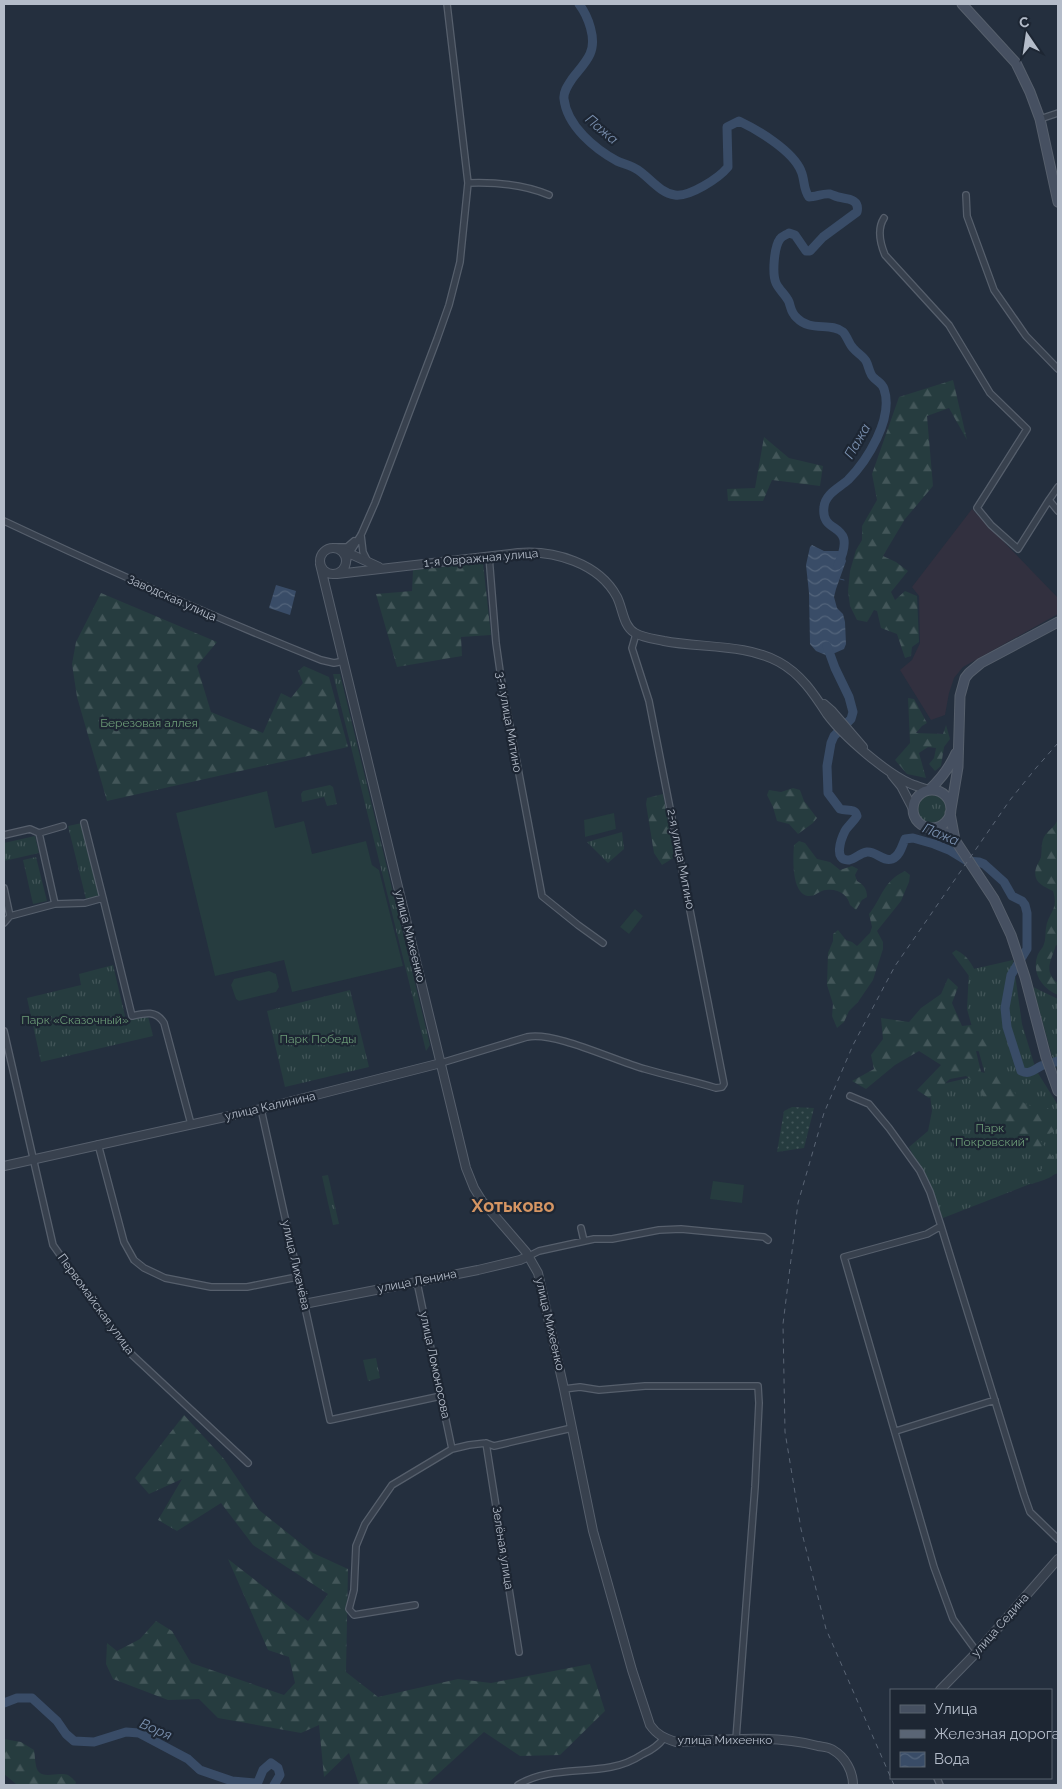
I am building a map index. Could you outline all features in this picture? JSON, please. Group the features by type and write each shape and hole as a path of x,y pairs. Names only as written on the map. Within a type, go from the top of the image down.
{"main road":[{"path":"962,4 1016,63 1040,119 1058,202"},
{"path":"930,828 943,824 951,811 958,767 960,696 963,684 969,673 981,663 1058,622"},
{"path":"958,748 950,767 941,778 929,790 918,796 912,807 915,819 930,828 946,833 955,840 987,888 1006,922 1025,977 1046,1058 1058,1091"},
{"path":"929,790 945,794 948,799 955,840"}],"street":[{"path":"343,553 362,533 450,304 460,262 468,183 447,4"},
{"path":"1040,119 1058,113"},
{"path":"468,183 489,182 535,189 549,195"},
{"path":"966,195 967,216 994,290 1026,336 1058,369"},
{"path":"884,218 881,223 880,242 885,255 949,325 990,393 1027,429 977,508 991,525 1018,549 1058,487"},
{"path":"1049,500 1058,511"},
{"name":"Заводская улица","path":"4,521 240,628 329,663 344,661"},
{"path":"326,590 327,582 344,569 343,553 362,533"},
{"path":"362,533 363,552 371,565"},
{"path":"324,550 343,553 371,565 383,567 336,574 326,572 320,564 320,557 324,550"},
{"name":"1-я Овражная улица","path":"383,567 538,552 560,556 586,568 608,584 618,599 627,624 636,634"},
{"name":"3-я улица Митино","path":"488,556 500,669 540,887 544,898 603,943"},
{"name":"улица Михеенко","path":"320,564 465,1162 472,1183 482,1201 529,1256 538,1273 593,1531 632,1670 650,1725 655,1732 664,1738 676,1742 736,1739 771,1740 807,1743 832,1749 846,1762 852,1773 853,1785"},
{"path":"636,634 671,642 742,650 765,656 789,668 810,688 820,702 865,751 888,770 911,784 929,790"},
{"name":"2-я улица Митино","path":"441,1063 533,1036 569,1043 644,1069 716,1088 724,1086 654,724 645,686 632,648 636,634"},
{"path":"888,770 901,786 912,807"},
{"path":"84,823 132,1016 153,1013 164,1023 191,1124"},
{"path":"4,835 30,829 39,833 63,826"},
{"path":"39,833 55,904"},
{"path":"4,888 10,916"},
{"path":"4,922 10,916 55,904 85,902 103,898"},
{"name":"Первомайская улица","path":"4,1031 6,1052 53,1245 128,1351 248,1463"},
{"name":"улица Калинина","path":"4,1166 261,1109 441,1063"},
{"path":"850,1096 869,1104 889,1128 914,1164 930,1192 1030,1512 1058,1539"},
{"name":"улица Лихачёва","path":"261,1109 330,1420 441,1396"},
{"path":"98,1144 124,1242 134,1260 144,1268 164,1278 211,1287 247,1287 297,1277"},
{"path":"941,1226 927,1234 844,1257 934,1567 953,1620 978,1652"},
{"path":"581,1228 584,1241"},
{"path":"529,1256 539,1251 584,1241 612,1239 659,1230 681,1229 768,1240"},
{"name":"улица Ленина","path":"304,1304 417,1282 520,1260 529,1256"},
{"name":"улица Ломоносова","path":"417,1282 452,1449"},
{"path":"564,1389 580,1387 599,1390 645,1386 758,1386 759,1403 755,1487 736,1739"},
{"path":"896,1431 994,1400"},
{"path":"415,1605 354,1614 349,1609 354,1590 356,1546 365,1524 392,1484 452,1449 486,1443 494,1446 572,1428"},
{"name":"Зелёная улица","path":"486,1443 519,1652"},
{"name":"улица Седина","path":"941,1689 978,1652 1058,1559"},
{"path":"518,1785 524,1781 554,1773 613,1767 633,1760 659,1746 664,1738"}],"shaded area":[{"path":"972,509 1058,598 1058,614 963,667 954,678 945,715 931,720 900,670 912,660 920,643 919,596 912,587"}],"green space":[{"path":"953,380 967,440 949,408 927,416 933,486 905,519 883,556 896,562 908,571 891,592 895,600 905,591 917,596 919,642 912,647 911,656 905,658 897,634 881,628 877,611 874,610 867,622 857,620 850,606 848,591 850,571 856,550 862,540 862,526 877,500 872,474 899,397"},
{"path":"764,437 789,458 823,466 820,486 772,480 763,501 728,501 727,489 755,488"},
{"path":"483,563 491,635 461,637 462,656 397,667 376,594 412,591 413,570"},
{"name":"Березовая аллея","path":"101,593 217,642 197,666 211,712 263,733 281,693 291,698 303,683 298,671 304,666 329,677 348,747 107,801 77,697 72,664 76,642"},
{"path":"333,674 340,674 430,1045 426,1051"},
{"path":"908,698 914,699 927,723 916,733 943,734 946,725 950,739 944,747 941,766 935,771 929,764 934,758 936,748 928,747 919,753 926,778 907,774 895,760 910,743"},
{"path":"330,785 333,787 337,804 327,806 324,797 302,802 301,794 303,791"},
{"path":"793,788 800,790 804,801 817,818 798,834 789,824 777,821 767,795 769,790 781,792"},
{"path":"267,791 275,828 304,821 312,854 366,841 372,865 379,870 403,966 292,992 284,960 215,976 176,813"},
{"path":"663,794 675,857 662,865 654,853 646,804 647,798"},
{"path":"932,795 942,799 946,809 942,819 932,823 922,819 918,809 922,799"},
{"path":"614,813 616,829 585,837 584,820"},
{"path":"1057,821 1058,946 1056,945 1049,970 1053,979 1058,983 1058,995 1042,984 1037,973 1036,961 1045,942 1047,923 1054,907 1055,898 1053,891 1039,883 1035,873 1041,857 1044,837"},
{"path":"82,823 100,896 86,899 68,826"},
{"path":"622,832 624,849 608,863 587,842"},
{"path":"35,836 39,853 4,861 4,843"},
{"path":"799,841 805,843 817,859 830,862 840,870 852,866 858,869 855,875 857,881 865,888 867,897 862,900 856,910 850,905 845,895 835,890 824,890 811,896 802,893 798,888 794,874 794,845"},
{"path":"36,857 47,901 33,904 23,860"},
{"path":"905,871 910,875 901,901 877,931 883,942 883,949 873,980 858,1002 849,1011 844,1022 837,1028 832,1016 833,1004 827,985 828,953 833,941 833,934 838,930 846,940 857,946 870,933 872,927 869,914 887,885"},
{"path":"635,909 643,916 629,934 620,927"},
{"path":"956,950 966,957 977,974 972,980 952,953"},
{"name":"Парк \"Покровский\"","path":"1013,960 1022,1024 1036,1070 1058,1105 1058,1173 943,1218 909,1147 928,1131 932,1111 929,1087 985,1074 967,1009 969,970"},
{"name":"Парк «Сказочный»","path":"113,965 126,1020 148,1016 153,1036 41,1062 27,998 81,985 79,974"},
{"path":"269,971 276,974 279,987 276,992 239,1001 236,999 231,985 234,979"},
{"path":"948,978 958,987 952,1003 962,1026 989,1023 994,1034 995,1046 987,1052 976,1051 981,1072 1005,1077 1025,1104 1048,1108 1057,1129 1040,1140 1058,1165 1055,1173 1049,1178 1032,1184 1026,1182 1027,1178 1043,1168 1037,1155 1022,1140 1007,1135 996,1126 977,1084 966,1076 950,1079 929,1098 917,1090 941,1065 919,1051 895,1065 866,1089 852,1081 874,1069 871,1055 883,1039 881,1018 909,1022 921,1008 941,994"},
{"path":"1033,987 1058,999 1058,1071 1052,1056"},
{"name":"Парк Победы","path":"350,990 369,1067 285,1087 267,1011"},
{"path":"792,1107 814,1108 804,1148 777,1152 784,1111"},
{"path":"328,1175 339,1224 333,1225 322,1176"},
{"path":"713,1181 744,1185 742,1203 710,1199"},
{"path":"376,1358 380,1378 368,1381 363,1360"},
{"path":"184,1415 224,1459 259,1510 313,1553 348,1569 346,1672 378,1697 458,1679 491,1683 590,1664 605,1711 560,1755 520,1756 484,1732 426,1785 359,1785 349,1753 324,1777 319,1725 301,1733 218,1718 199,1699 168,1700 113,1679 106,1664 107,1643 117,1651 140,1639 156,1621 172,1631 191,1663 284,1695 295,1683 289,1657 268,1650 228,1559 308,1621 328,1594 253,1545 221,1503 177,1531 158,1520 182,1479 149,1494 135,1478"},
{"path":"4,1739 21,1742 34,1750 36,1766 40,1773 70,1776 76,1782 75,1785 16,1784 4,1774"}],"water":[{"path":"812,545 824,551 839,551 846,561 834,597 837,608 843,614 846,644 844,649 828,656 816,651 810,644 809,593 806,565"},
{"path":"276,585 296,591 290,615 269,608"}],"waterway":[{"name":"Пажа","path":"579,4 586,15 590,28 592,48 586,61 567,86 564,99 566,109 576,127 583,136 600,150 617,161 638,170 655,185 670,194 681,195 704,186 728,167 727,127 739,121 765,136 791,156 801,171 809,197 830,194 852,200 857,204 857,212 823,237 810,251 806,251 795,235 789,233 783,236 776,248 774,261 776,283 788,299 795,316 808,325 833,328 843,332 852,346 866,361 872,376 884,389 886,400 885,413 877,438 855,472 825,502 824,516 827,522 842,534 844,541 838,565"},
{"path":"840,579 844,580"},
{"name":"Пажа","path":"827,646 849,697 853,712 851,719 834,736 827,766 828,793 840,809 853,811 857,816 843,835 839,849 841,857 849,860 870,852 889,860 895,858 899,853 905,839 913,838 949,850 967,861 984,864 1004,882 1012,896 1022,901 1025,905 1027,913 1027,949 1011,975 1005,1008 1007,1027 1021,1071 1029,1072 1058,1061"},
{"name":"Воря","path":"4,1703 17,1698 32,1698 57,1721 66,1734 74,1741 94,1742 126,1732 139,1733 188,1759 200,1770 232,1781 258,1782 263,1770 271,1763 278,1768 280,1775 274,1785"}],"railway":[{"path":"890,1776 826,1629 801,1529 785,1432 783,1324 798,1203 824,1113 853,1045 895,966 1010,800 1058,743"},
{"path":"891,1779 894,1785"}],"district":[{"name":"Хотьково","path":"513,1205"}]}
